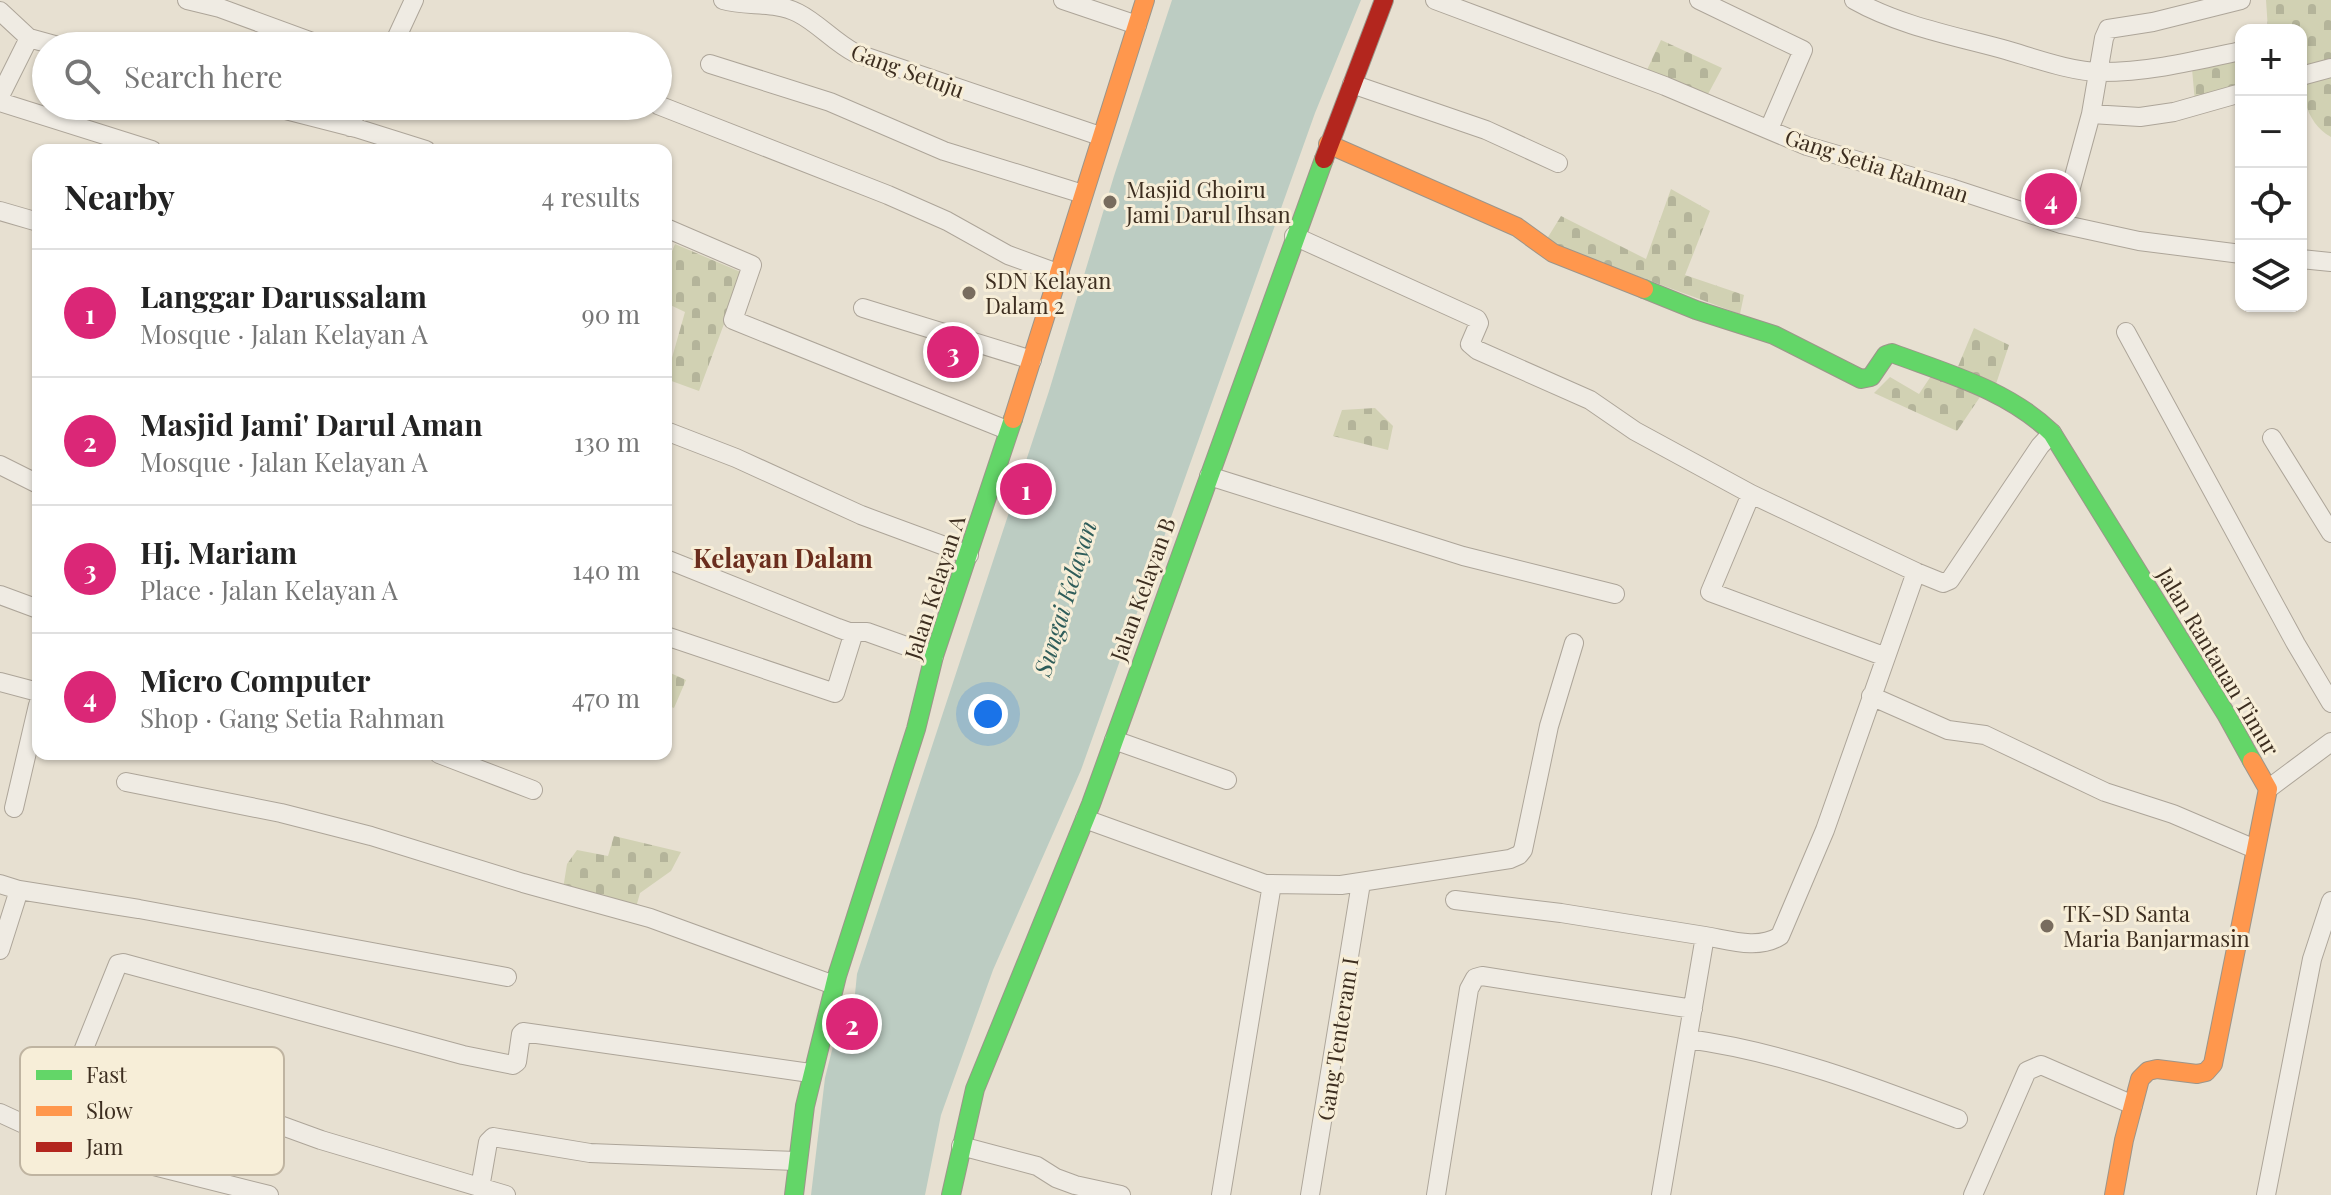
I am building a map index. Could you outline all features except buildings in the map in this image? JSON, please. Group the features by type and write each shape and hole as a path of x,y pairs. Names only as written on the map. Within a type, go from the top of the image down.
{"street":[{"path":"187,0 220,8 285,32"},
{"path":"399,32 414,0"},
{"name":"Gang Setuju","path":"723,0 781,6 799,14 855,53 1100,136"},
{"path":"1063,0 1137,25"},
{"name":"Jalan Kelayan A","path":"794,1195 796,1161 810,1073 834,985 920,718 934,656 1060,274 1100,136 1145,0"},
{"name":"Jalan Kelayan B","path":"951,1195 979,1077 1085,819 1294,236 1384,0"},
{"name":"Gang Setia Rahman","path":"1435,0 1625,70 1807,146 2061,224 2139,241 2235,253"},
{"path":"1699,0 1803,50 1769,129"},
{"path":"1854,0 1873,11 1920,26 2097,72 2166,68 2235,52"},
{"path":"2061,224 2091,114 2104,38 2111,27 2153,22 2241,0"},
{"path":"0,11 32,39"},
{"path":"29,38 0,99 32,110"},
{"path":"710,64 830,102 944,151 1083,194"},
{"path":"2307,74 2331,68"},
{"path":"1352,84 1486,130 1558,163"},
{"path":"2091,114 2140,117 2174,112 2235,95"},
{"path":"672,110 888,195 947,221 1008,255 1060,274"},
{"path":"63,120 134,144"},
{"path":"323,120 406,144"},
{"path":"350,127 353,120"},
{"name":"Jalan Rantauan Timur","path":"1328,144 1517,227 1553,253 1696,310 1774,335 1861,379 1871,377 1886,355 1892,353 2020,407 2043,422 2052,433 2226,714 2268,789 2213,1064 2208,1072 2201,1075 2151,1069 2140,1079 2114,1195"},
{"path":"0,211 32,220"},
{"path":"672,231 752,265 733,320 1007,430"},
{"path":"1294,236 1477,319 1479,323 1470,344 1474,348 1590,400 1635,431 1751,494 1943,583 1950,580 2040,446 2052,433"},
{"path":"2307,260 2331,262"},
{"path":"863,308 1032,360"},
{"path":"2126,332 2331,703"},
{"path":"672,433 736,458 861,515 969,555"},
{"path":"2272,438 2331,533"},
{"path":"0,465 32,481"},
{"path":"1209,476 1463,556 1615,594"},
{"path":"1751,494 1710,592 1886,657"},
{"path":"672,561 838,628 867,632 934,656"},
{"path":"1455,900 1561,913 1757,944 1780,936 1821,840 1916,572"},
{"path":"0,595 32,607"},
{"path":"672,638 835,693 854,632"},
{"path":"1085,819 1258,882 1272,884 1318,886 1361,883 1519,855 1523,850 1549,726 1574,643"},
{"path":"0,682 32,690"},
{"path":"1871,696 1948,730 1985,735 2105,792 2173,814 2255,849"},
{"path":"14,808 32,731"},
{"path":"1114,740 1227,780"},
{"path":"2268,789 2331,742"},
{"path":"455,760 533,790"},
{"path":"126,782 281,813 371,836 650,918 834,985"},
{"name":"Gang Tenteram I","path":"1310,1195 1361,883"},
{"path":"0,884 19,890 507,977"},
{"path":"1221,1195 1272,884"},
{"path":"0,950 19,890"},
{"path":"2266,1195 2312,959 2331,901"},
{"path":"1661,1195 1705,936"},
{"path":"85,1047 118,964 123,963 463,1055 513,1065 517,1062 523,1032 810,1073"},
{"path":"1436,1195 1469,989 1475,978 1482,976 1693,1009"},
{"path":"1688,1039 1732,1045 1805,1063 1958,1119"},
{"path":"1973,1195 2027,1071 2041,1065 2133,1105"},
{"path":"0,1113 20,1122"},
{"path":"284,1127 506,1195"},
{"path":"480,1188 488,1142 493,1137 590,1153 796,1161"},
{"path":"961,1146 1037,1166 1075,1185 1121,1195"},
{"path":"190,1175 269,1195"}],"green space":[{"path":"2266,0 2331,0 2331,137 2319,128 2307,107 2307,24 2268,24"},
{"path":"1661,40 1722,68 1707,96 1646,72"},
{"path":"2235,59 2235,91 2195,102 2192,69"},
{"path":"1671,189 1710,211 1685,275 1744,295 1740,314 1545,242 1561,216 1646,259"},
{"path":"675,244 743,273 699,391 672,381 672,358 685,312 672,306 672,251"},
{"path":"1974,328 2009,345 1996,384 1980,397 1957,431 1874,393 1890,377 1919,394 1931,376 1952,381"},
{"path":"1375,408 1393,426 1388,450 1333,436 1342,410"},
{"path":"672,674 686,680 672,707"},
{"path":"614,836 681,852 671,871 640,893 635,911 563,889 567,864 577,850 608,856"}],"water":[{"name":"Sungai Kelayan","path":"1172,0 1361,0 1315,113 1081,770 993,970 941,1115 925,1195 811,1195 825,1078 834,1042 854,1004 857,974 1049,391 1114,176"}],"traffic: fast":[{"path":"951,1195 975,1089 1091,804 1324,159"},
{"path":"1644,289 1696,310 1774,335 1861,379 1871,377 1886,355 1892,353 1997,394 2035,418 2052,433 2252,761"},
{"path":"794,1195 805,1106 837,976 916,729 934,656 1013,419"}],"traffic: slow":[{"path":"1013,419 1145,0"},
{"path":"1328,144 1517,227 1553,253 1644,289"},
{"path":"2114,1195 2140,1079 2148,1071 2157,1069 2197,1074 2206,1072 2213,1064 2268,789 2252,761"}],"traffic: jam":[{"path":"1324,159 1384,0"}],"place":[{"name":"Micro Computer","path":"2051,199"},
{"name":"Masjid Ghoiru Jami Darul Ihsan","path":"1110,202"},
{"name":"SDN Kelayan Dalam 2","path":"969,293"},
{"name":"Hj. Mariam","path":"953,352"},
{"name":"Langgar Darussalam","path":"1026,489"},
{"name":"TK-SD Santa Maria Banjarmasin","path":"2047,926"},
{"name":"Masjid Jami' Darul Aman","path":"852,1024"}],"district":[{"name":"Kelayan Dalam","path":"783,557"}]}
